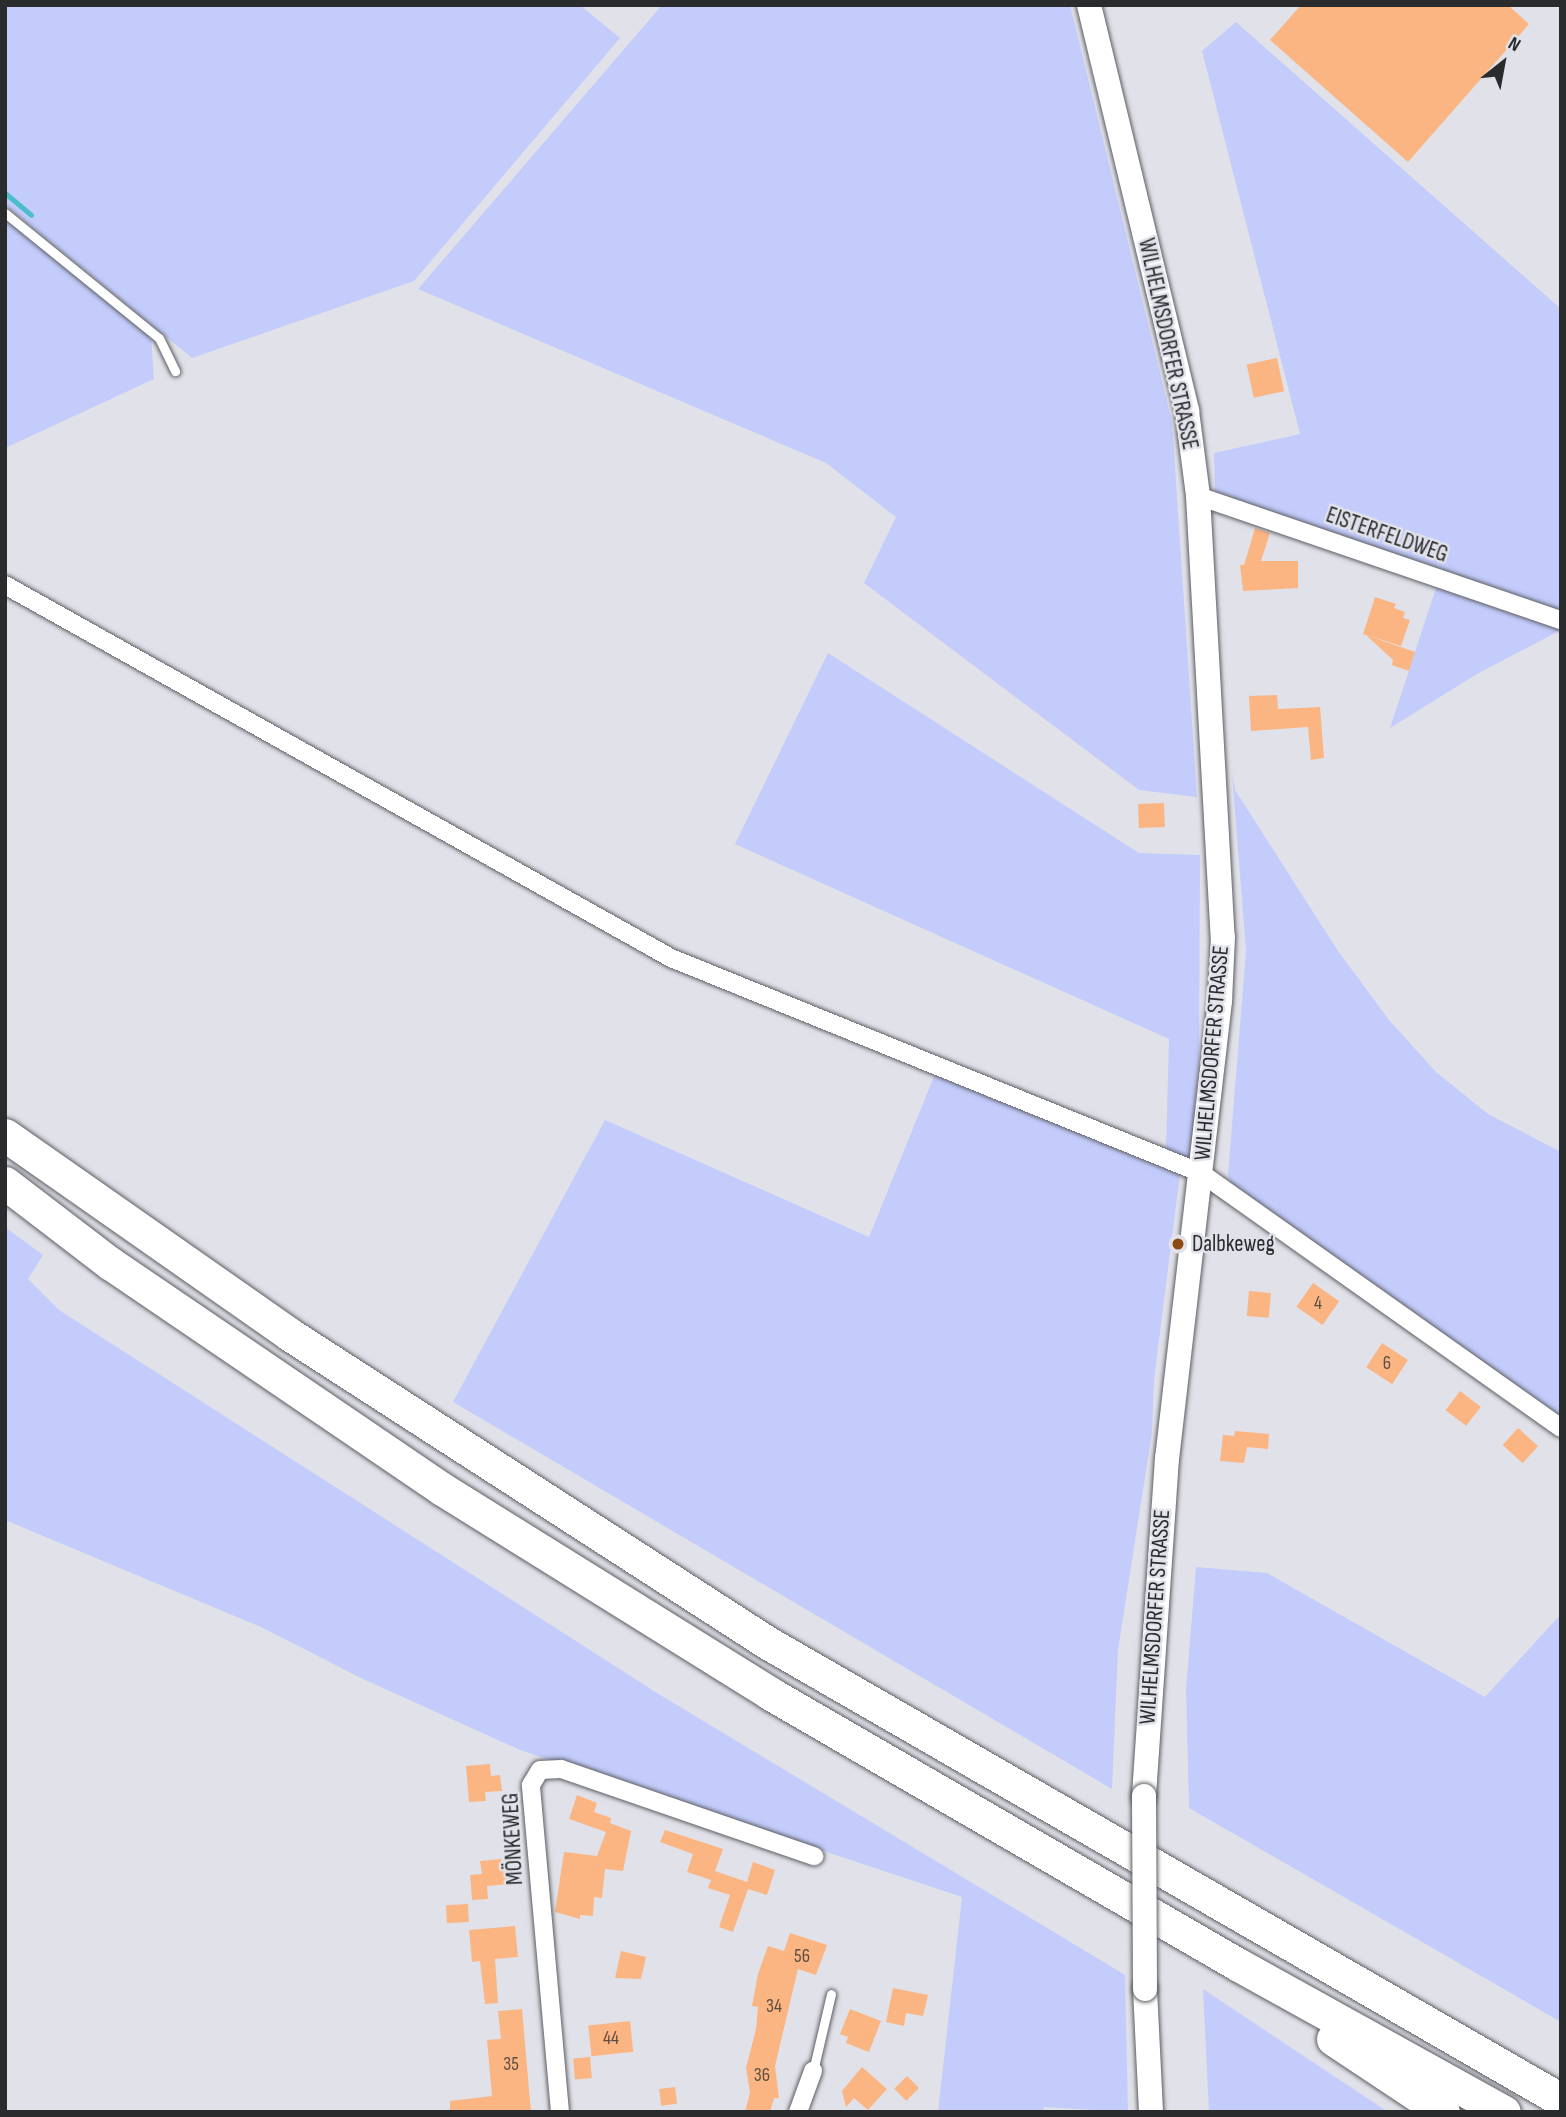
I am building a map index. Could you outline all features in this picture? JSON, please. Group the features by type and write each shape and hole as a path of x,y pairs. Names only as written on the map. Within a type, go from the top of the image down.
{"highway":[{"path":"5,1135 289,1334 768,1643 1561,2100"},
{"path":"5,1183 111,1264 442,1489 771,1694 1237,1964 1504,2112"},
{"path":"1237,1964 1286,2006 1443,2112"}],"street":[{"name":"WILHELMSDORFER STRASSE","path":"1089,5 1187,411 1198,496 1223,937 1201,1173 1167,1458 1144,1796 1145,1989 1151,2112"},
{"name":"EISTERFELDWEG","path":"1198,496 1561,621"},
{"path":"5,585 671,958 1201,1173 1561,1428"},
{"name":"MÖNKEWEG","path":"560,2112 531,1786 540,1770 561,1769 814,1856"},
{"path":"797,2112 813,2071"}],"lane":[{"path":"5,213 159,338 175,372"},
{"path":"813,2071 831,1994"}],"shaded area":[{"path":"5,5 580,5 620,38 414,281 192,358 5,205"},
{"path":"662,5 1070,5 1172,422 1197,797 1139,790 864,583 896,517 826,463 418,289"},
{"path":"1236,22 1561,309 1561,615 1215,497 1214,453 1300,434 1202,51"},
{"path":"5,219 151,337 154,379 5,448"},
{"path":"1437,585 1561,630 1477,674 1390,728"},
{"path":"828,653 1139,853 1200,855 1199,1057 1191,1159 1166,1149 1169,1039 735,844"},
{"path":"1232,773 1235,790 1338,951 1389,1020 1436,1072 1488,1114 1561,1152 1561,1417 1231,1183 1228,1175 1246,951"},
{"path":"935,1074 1180,1174 1154,1380 1152,1432 1118,1650 1112,1789 453,1402 605,1120 869,1237"},
{"path":"5,1227 43,1255 28,1279 59,1310 657,1693 1125,1975 1128,2112 1044,2107 1043,2112 938,2112 962,1897 520,1750 363,1679 261,1627 5,1520"},
{"path":"1196,1567 1267,1573 1485,1697 1561,1614 1561,2022 1189,1808 1186,1689"},
{"path":"1203,1989 1388,2112 1209,2112"}],"building":[{"path":"1301,5 1508,5 1529,24 1408,162 1270,40"},
{"path":"1277,358 1284,391 1254,398 1247,364"},
{"path":"1255,528 1270,533 1261,561 1298,561 1298,588 1243,591 1240,565 1244,565"},
{"path":"1375,597 1396,604 1394,608 1405,612 1403,618 1410,620 1401,646 1363,634"},
{"path":"1366,635 1415,652 1409,671 1392,665 1393,660"},
{"path":"1277,695 1278,709 1320,707 1324,758 1311,760 1308,727 1251,731 1249,696"},
{"path":"1164,803 1165,827 1139,828 1138,804"},
{"path":"1313,1283 1339,1301 1323,1325 1296,1307"},
{"path":"1249,1291 1271,1293 1269,1318 1247,1316"},
{"path":"1382,1343 1408,1360 1392,1384 1366,1367"},
{"path":"1460,1391 1481,1407 1466,1426 1446,1410"},
{"path":"1518,1428 1538,1446 1523,1463 1503,1445"},
{"path":"1235,1431 1269,1434 1268,1449 1247,1447 1244,1463 1220,1461 1223,1435 1234,1436"},
{"path":"490,1764 491,1776 500,1775 502,1791 485,1792 486,1801 469,1802 466,1766"},
{"path":"577,1795 597,1803 594,1812 611,1818 610,1823 631,1831 623,1871 605,1869 602,1898 594,1897 593,1916 580,1915 580,1919 555,1912 564,1852 597,1856 606,1832 569,1819"},
{"path":"665,1830 723,1849 715,1871 747,1882 753,1862 775,1870 767,1895 748,1889 733,1932 719,1927 730,1895 708,1888 711,1880 687,1872 693,1854 660,1842"},
{"path":"501,1859 502,1864 509,1863 511,1884 487,1886 488,1899 472,1900 470,1875 482,1874 480,1861"},
{"path":"468,1904 469,1922 447,1923 446,1905"},
{"path":"515,1926 518,1957 495,1959 498,2003 485,2004 480,1961 472,1962 469,1930"},
{"path":"790,1933 827,1945 816,1975 798,1969 775,2066 779,2098 774,2098 770,2112 745,2112 750,2093 746,2068 756,2029 758,2007 752,2006 758,1974 768,1946 784,1951"},
{"path":"621,1951 646,1957 641,1979 615,1978"},
{"path":"893,1988 928,1995 923,2016 906,2013 904,2026 886,2022"},
{"path":"522,2009 531,2112 450,2112 450,2101 492,2096 487,2040 501,2039 498,2011"},
{"path":"850,2009 881,2021 869,2052 846,2043 848,2037 840,2034"},
{"path":"630,2021 633,2052 591,2056 588,2025"},
{"path":"590,2057 592,2078 575,2079 573,2058"},
{"path":"862,2067 887,2089 868,2110 854,2098 846,2107 842,2091"},
{"path":"907,2076 919,2088 906,2101 894,2089"},
{"path":"675,2087 677,2104 661,2106 659,2089"}],"waterway":[{"path":"5,193 31,215"}],"place":[{"name":"Dalbkeweg","path":"1178,1244"}]}
